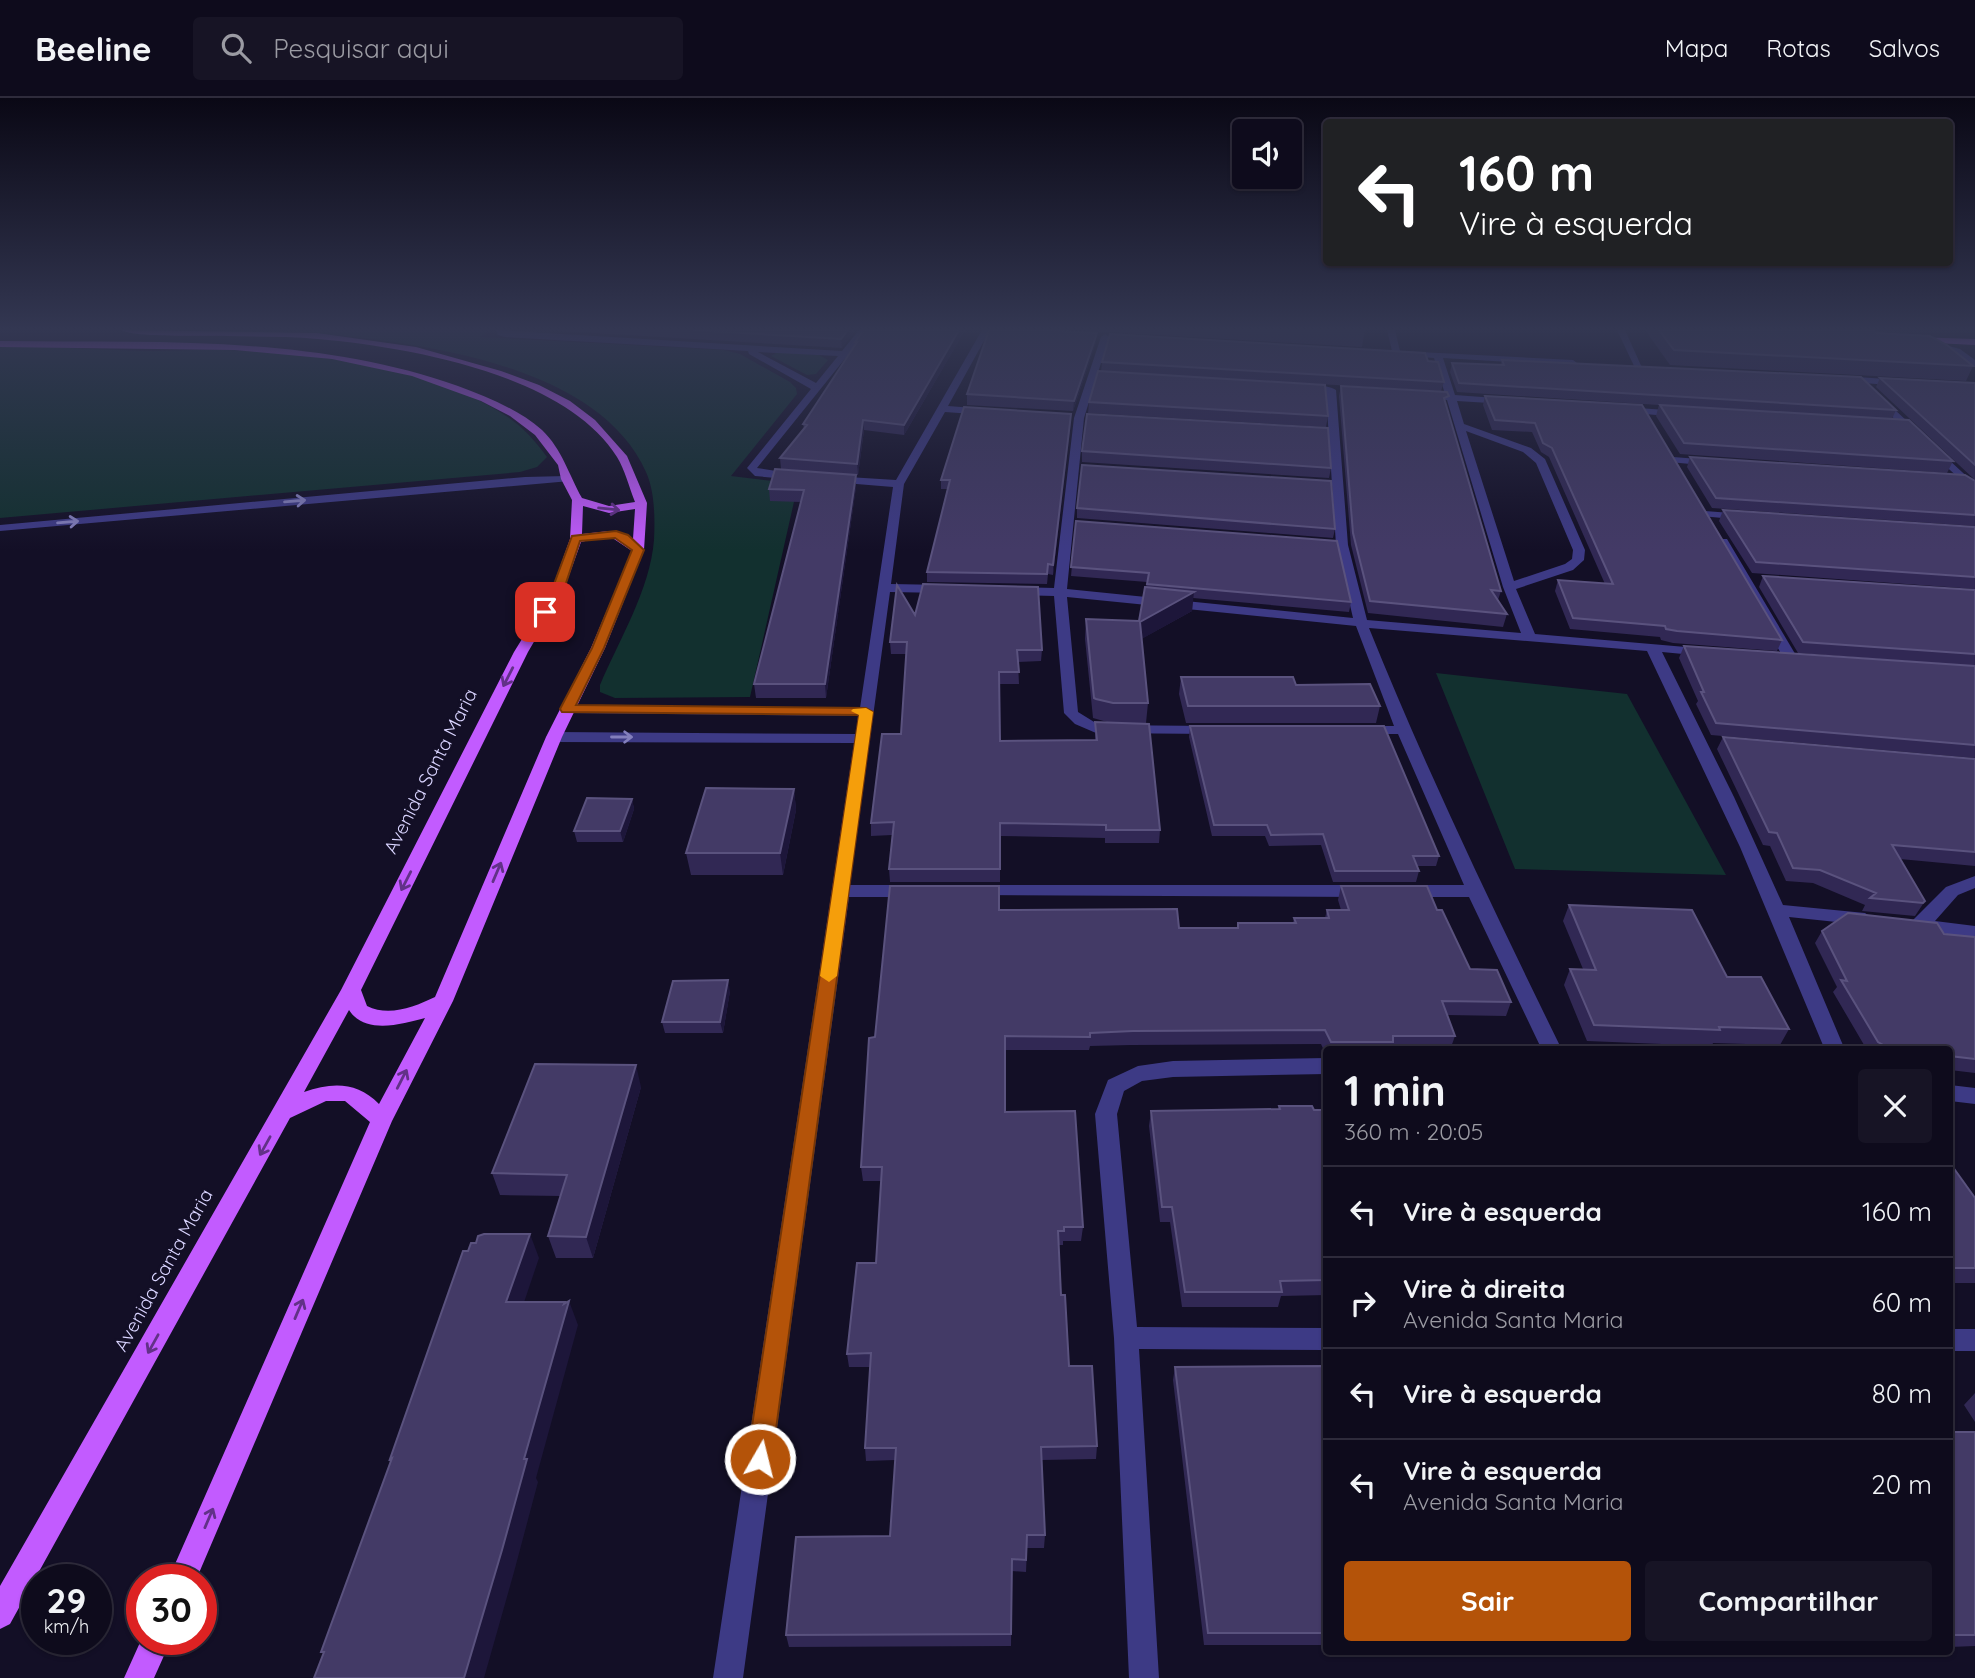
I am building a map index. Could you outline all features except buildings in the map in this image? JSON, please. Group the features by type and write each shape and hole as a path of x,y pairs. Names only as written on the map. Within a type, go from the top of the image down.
{"main road":[{"path":"491,404 513,414 539,433 555,452 578,500 607,511 617,511 640,503"},
{"path":"188,1564 381,1121 443,1001 554,737 598,648 638,550 640,503 622,456 591,422 568,404"},
{"name":"Avenida Santa Maria","path":"0,1614 351,990 521,652 557,592 576,538 578,500"},
{"path":"576,538 616,535 625,537 638,550"},
{"path":"351,990 359,1010 378,1020 420,1012 443,1001"},
{"path":"284,1112 310,1097 341,1090 362,1099 381,1121"},
{"path":"139,1678 149,1655"}],"street":[{"path":"802,477 755,473 752,468 804,404"},
{"path":"728,1678 899,484 945,404"},
{"path":"1083,404 1079,418 1060,592 1071,713 1096,729 1222,730"},
{"path":"1332,404 1342,545 1361,623 1403,730 1475,891 1550,1046"},
{"path":"1451,404 1509,587 1529,635"},
{"path":"1884,404 1975,490"},
{"path":"942,409 997,412"},
{"path":"1606,409 1687,414"},
{"path":"1646,412 1653,424"},
{"path":"1065,417 1093,418"},
{"path":"1458,425 1517,446 1541,461 1579,550 1578,560 1569,567 1509,587"},
{"path":"1893,426 1906,426"},
{"path":"1321,432 1334,433"},
{"path":"1666,448 1676,466 1729,464"},
{"path":"1074,467 1088,468"},
{"path":"816,478 899,484"},
{"path":"0,528 525,480 566,479"},
{"path":"1951,479 1965,480"},
{"path":"1323,484 1337,485"},
{"path":"1759,518 1709,520 1754,580 1789,657"},
{"path":"1068,523 1081,524"},
{"path":"1328,544 1342,545"},
{"path":"884,588 965,590"},
{"path":"1006,591 1060,592 1361,623 1721,653"},
{"path":"1653,649 1708,742 1833,1046"},
{"path":"567,709 866,712"},
{"path":"1348,730 1403,730"},
{"path":"554,737 862,739"},
{"path":"1921,925 1952,891 1975,882"},
{"path":"840,891 923,891"},
{"path":"965,891 1475,891"},
{"path":"1778,910 1975,932"},
{"path":"1144,1678 1126,1338 1106,1114 1115,1086 1139,1074 1173,1069 1323,1066"},
{"path":"1953,1093 1975,1096"},
{"path":"1126,1338 1323,1339"},
{"path":"1953,1340 1975,1340"}],"green space":[{"path":"0,404 485,404 518,425 547,457 537,467 520,472 0,518"},
{"path":"585,404 789,404 731,476 798,484 750,697 615,698 600,692 600,685 647,577 654,540 653,497 646,472 620,433"},
{"path":"1436,673 1627,694 1726,875 1515,869"}],"slow traffic":[{"path":"829,976 866,712 858,711"}],"route":[{"path":"545,612 557,592 576,538 606,534 625,537 638,550 598,648 567,709 866,712 760,1459"}]}
